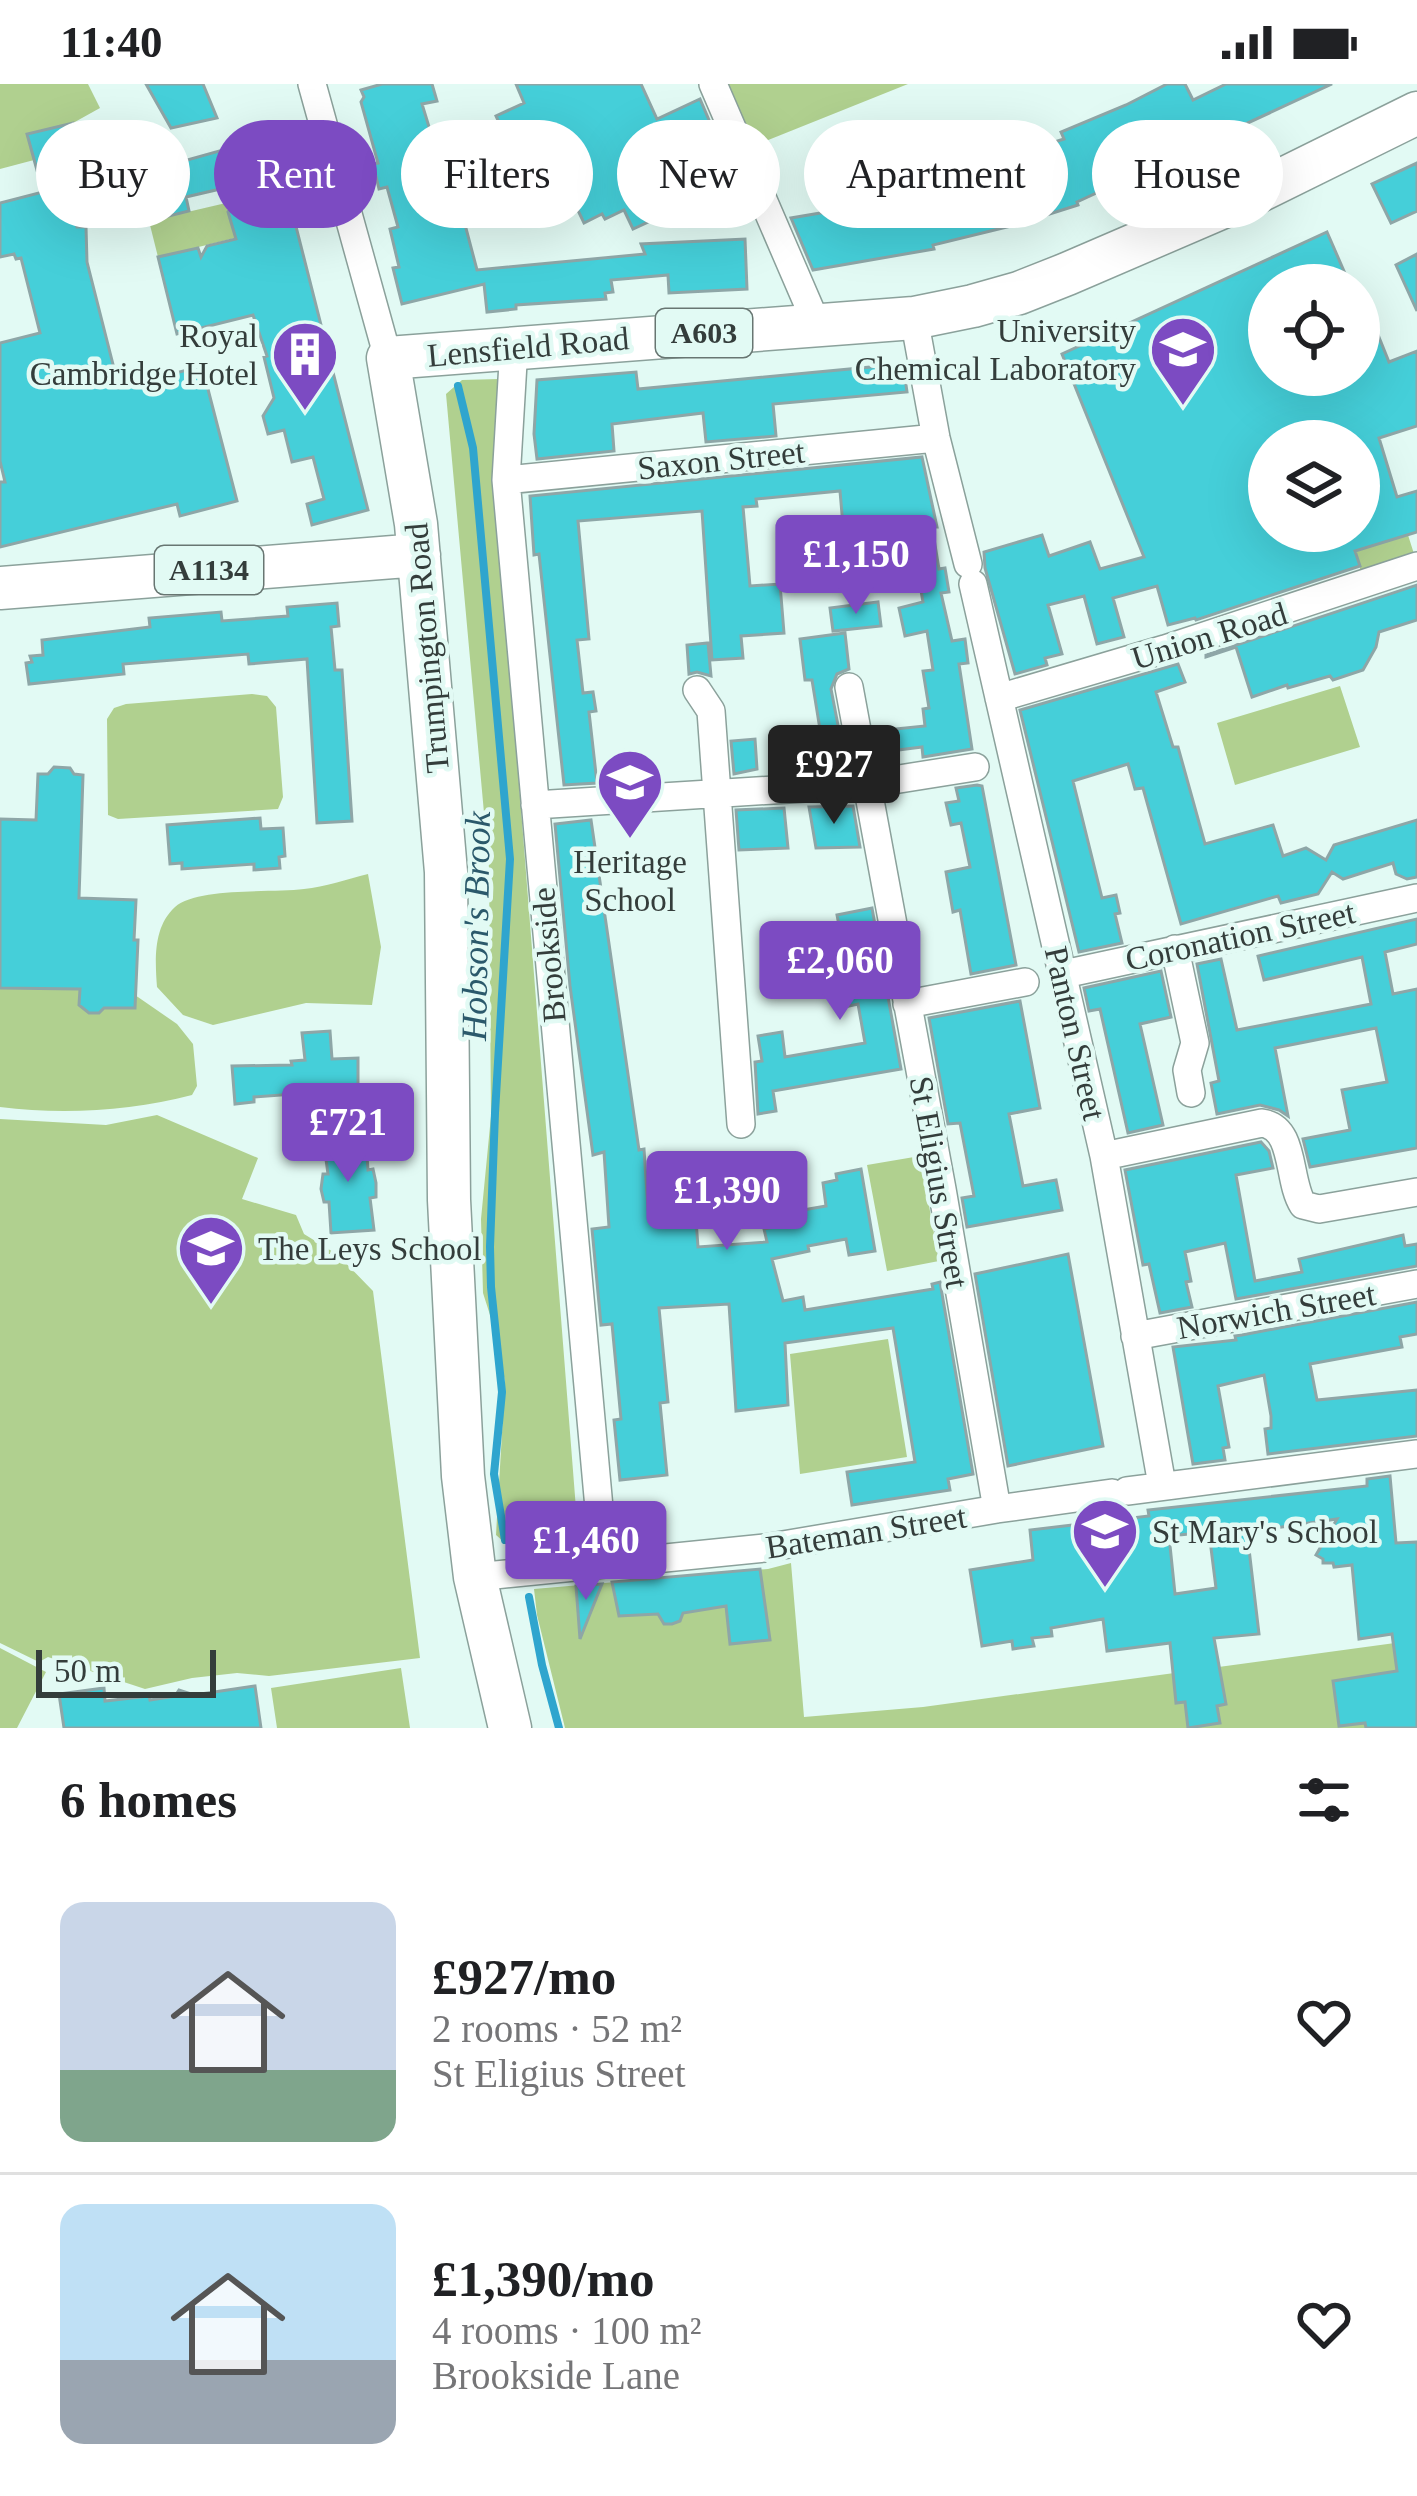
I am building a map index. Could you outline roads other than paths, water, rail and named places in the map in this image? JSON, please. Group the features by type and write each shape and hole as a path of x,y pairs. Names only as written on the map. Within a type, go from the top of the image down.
{"main road":[{"name":"Lensfield Road","path":"388,358 914,318 973,306 1067,274 1253,194 1417,113"},
{"name":"Trumpington Road","path":"388,358 416,524 446,872 448,1200 463,1476 475,1576 510,1728"},
{"name":"A1134","path":"0,588 418,555"}],"street":[{"path":"312,84 388,358"},
{"path":"712,84 817,325"},
{"name":"Panton Street","path":"914,318 936,438 1104,1156 1162,1486"},
{"name":"Brookside","path":"514,346 506,480 604,1563"},
{"name":"Saxon Street","path":"506,480 936,438"},
{"name":"Union Road","path":"999,698 1417,566"},
{"name":"St Eligius Street","path":"849,687 997,1509"},
{"path":"697,689 711,712 741,1124"},
{"path":"535,805 868,784 975,766"},
{"name":"Coronation Street","path":"1064,974 1417,898"},
{"path":"1175,949 1195,1043 1187,1070 1191,1093"},
{"path":"907,1004 1025,982"},
{"path":"1104,1156 1262,1123 1283,1133 1296,1194 1303,1205 1319,1209 1417,1192"},
{"name":"Norwich Street","path":"1135,1336 1417,1284"},
{"name":"Bateman Street","path":"475,1576 765,1548 997,1509 1417,1454"}],"waterway":[{"name":"Hobson's Brook","path":"458,386 473,448 510,859 490,1247 502,1392 494,1474 505,1540"},
{"name":"Hobson's Brook","path":"529,1597 559,1728"}],"place":[{"name":"University Chemical Laboratory","path":"1183,408"},
{"name":"Royal Cambridge Hotel","path":"305,413"},
{"name":"Heritage School","path":"630,841"},
{"name":"The Leys School","path":"211,1307"},
{"name":"St Mary's School","path":"1105,1590"}]}
